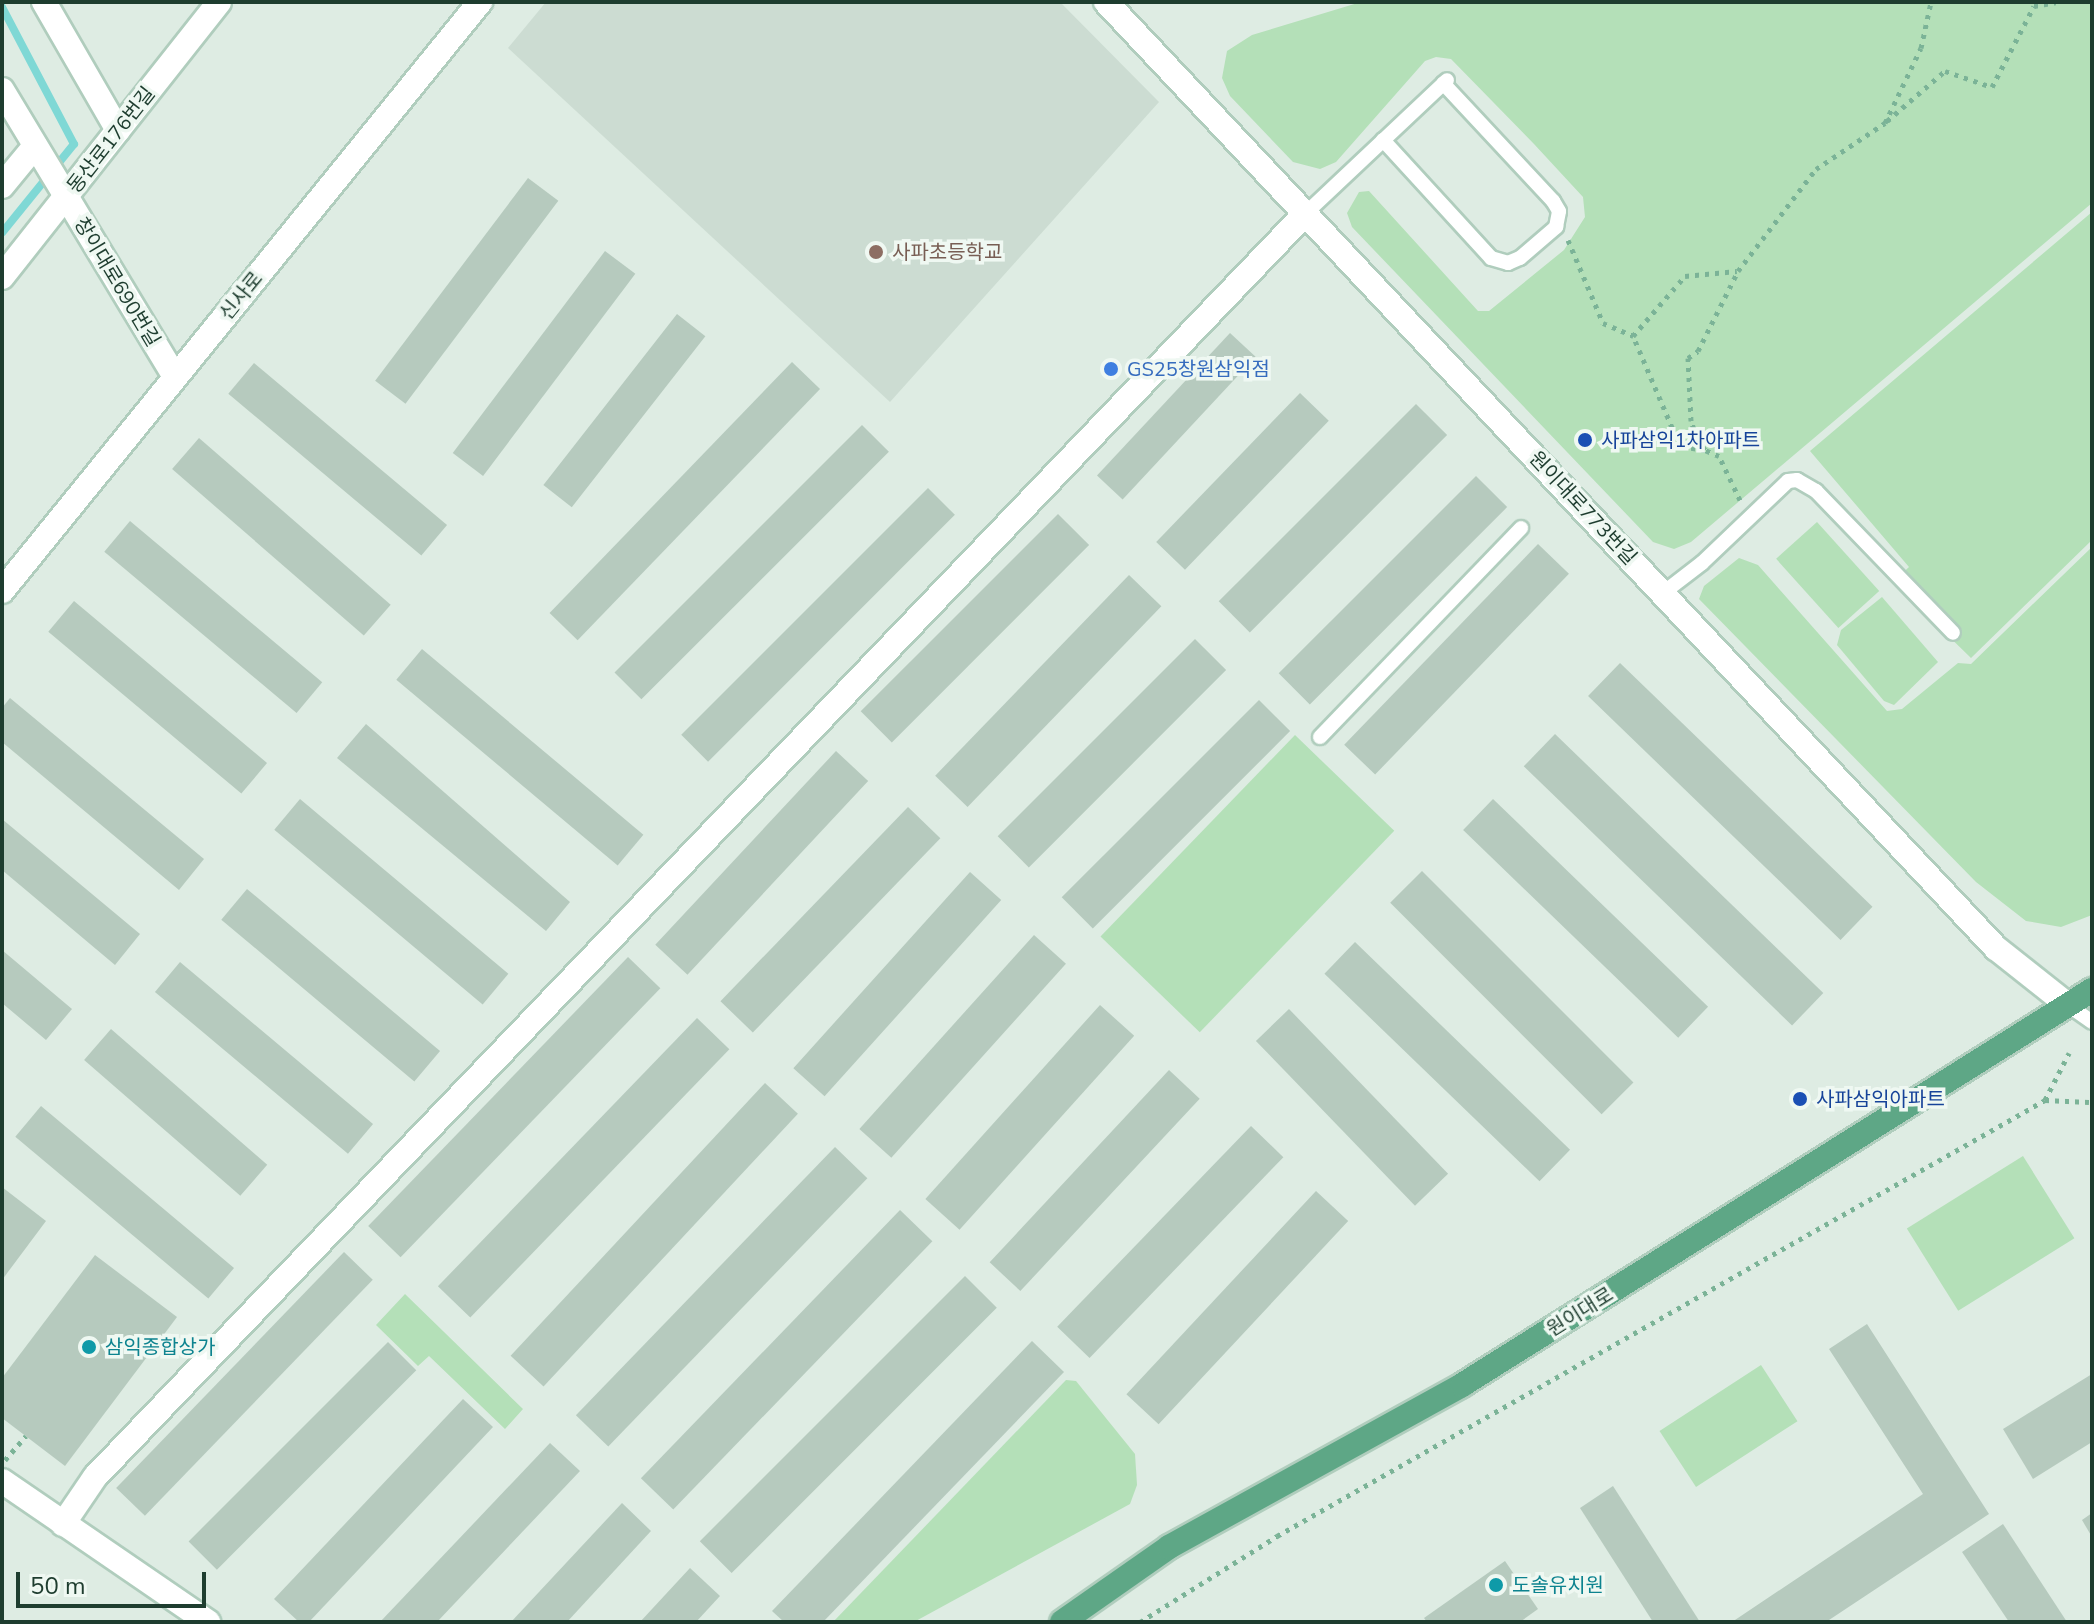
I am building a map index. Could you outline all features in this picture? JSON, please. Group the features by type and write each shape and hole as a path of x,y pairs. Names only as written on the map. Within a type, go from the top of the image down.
{"main road":[{"name":"원이대로","path":"1062,1622 1169,1547 1462,1385 2092,990"}],"street":[{"path":"44,2 118,130"},
{"name":"동산로176번길","path":"2,277 63,192 118,130 219,2"},
{"name":"신사로","path":"2,591 480,2"},
{"name":"원이대로773번길","path":"1106,2 1996,948 2068,1005"},
{"path":"2,90 38,152 2,186"},
{"name":"창이대로690번길","path":"38,152 175,377"},
{"path":"63,1524 95,1477 1305,214"},
{"path":"3,1470 63,1524 208,1622"}],"lane":[{"path":"1305,214 1445,81 1553,201 1559,220 1520,258 1508,263 1491,258 1383,140"},
{"path":"1663,593 1702,563 1788,481 1797,480 1816,491 1953,633"},
{"path":"1320,737 1521,528"},
{"path":"2068,1005 2092,1022"}],"path":[{"path":"1885,123 1921,48 1931,2"},
{"path":"1705,450 1691,421 1688,358 1698,351 1738,271 1816,169 1885,123 1945,71 1992,87 2034,6 2056,2"},
{"path":"1559,220 1603,323 1633,336 1680,446 1719,456 1731,474 1740,506"},
{"path":"1633,336 1685,276 1738,271"},
{"path":"2045,1100 2069,1053"},
{"path":"1140,1622 1277,1536 2045,1100 2089,1102"},
{"path":"3,1470 26,1436"}],"shaded area":[{"name":"사파초등학교","path":"546,2 1060,2 1159,102 890,402 508,48"}],"green space":[{"path":"1361,2 2092,2 2092,203 1691,542 1674,549 1653,542 1352,227 1347,213 1359,192 1369,191 1478,311 1489,311 1564,250 1585,217 1583,197 1451,59 1436,57 1425,61 1336,162 1320,169 1293,162 1230,96 1222,78 1227,51 1252,35"},
{"path":"2092,212 2092,540 1971,658 1893,582 1909,567 1810,451"},
{"path":"1817,522 1879,591 1838,628 1776,559"},
{"path":"2092,547 2092,915 2061,927 2026,921 1976,882 1699,599 1704,586 1739,558 1758,565 1887,711 1902,709 1958,663 1971,664"},
{"path":"1882,597 1938,662 1894,705 1884,701 1837,645 1841,630"},
{"path":"1295,735 1394,831 1200,1032 1100,936"},
{"path":"2023,1156 2074,1238 1958,1311 1907,1229"},
{"path":"405,1294 523,1409 505,1429 429,1356 418,1366 376,1325"},
{"path":"1761,1365 1797,1421 1696,1487 1660,1431"},
{"path":"1066,1380 1076,1381 1135,1454 1137,1485 1130,1504 914,1622 833,1622"}],"building":[{"path":"528,178 558,201 405,404 375,381"},
{"path":"605,251 635,274 483,476 453,453"},
{"path":"677,314 705,336 572,507 543,485"},
{"path":"1230,333 1256,357 1123,499 1097,476"},
{"path":"792,362 820,389 578,640 550,613"},
{"path":"254,363 447,525 421,556 228,394"},
{"path":"1300,393 1329,421 1185,570 1156,542"},
{"path":"1416,404 1447,435 1250,632 1219,601"},
{"path":"862,425 889,452 641,699 615,672"},
{"path":"199,438 391,605 364,636 172,469"},
{"path":"1476,476 1507,507 1310,704 1279,673"},
{"path":"928,488 955,515 708,762 681,735"},
{"path":"1058,514 1089,545 892,742 861,711"},
{"path":"130,521 322,682 297,713 104,552"},
{"path":"1538,544 1569,574 1375,775 1344,745"},
{"path":"1129,575 1161,606 968,807 935,776"},
{"path":"74,601 267,763 241,794 48,632"},
{"path":"1195,639 1226,670 1029,867 998,836"},
{"path":"422,649 643,835 618,865 396,680"},
{"path":"1620,663 1872,907 1841,940 1588,696"},
{"path":"10,698 204,859 179,890 2,742 2,708"},
{"path":"1259,700 1290,731 1093,928 1062,897"},
{"path":"366,724 570,902 546,931 337,758"},
{"path":"1555,734 1823,993 1792,1025 1524,766"},
{"path":"836,751 868,781 687,975 655,945"},
{"path":"300,799 508,974 483,1004 274,830"},
{"path":"1493,799 1708,1007 1678,1038 1463,830"},
{"path":"908,807 940,838 753,1032 720,1001"},
{"path":"2,819 140,934 115,965 2,870"},
{"path":"1422,871 1633,1082 1602,1114 1390,903"},
{"path":"970,872 1001,900 825,1096 793,1068"},
{"path":"247,889 440,1051 414,1082 221,920"},
{"path":"1034,935 1066,964 891,1158 859,1129"},
{"path":"1355,942 1570,1150 1540,1181 1324,974"},
{"path":"2,950 72,1009 46,1040 2,1003"},
{"path":"628,957 660,988 401,1257 368,1226"},
{"path":"180,962 373,1124 348,1154 155,992"},
{"path":"1100,1005 1134,1036 960,1230 925,1199"},
{"path":"1289,1009 1448,1174 1415,1206 1256,1041"},
{"path":"697,1018 729,1049 470,1318 438,1286"},
{"path":"111,1029 267,1165 240,1196 84,1060"},
{"path":"1169,1070 1200,1099 1020,1291 990,1262"},
{"path":"765,1083 798,1114 544,1386 511,1356"},
{"path":"41,1106 234,1268 208,1299 15,1137"},
{"path":"1251,1126 1283,1157 1090,1358 1057,1327"},
{"path":"835,1147 867,1178 608,1447 576,1415"},
{"path":"2,1187 46,1221 2,1280"},
{"path":"1316,1191 1348,1221 1159,1424 1126,1394"},
{"path":"900,1210 932,1241 673,1510 641,1478"},
{"path":"344,1252 373,1280 145,1516 116,1488"},
{"name":"삼익종합상가","path":"95,1255 177,1317 65,1466 2,1418 2,1378"},
{"path":"965,1276 997,1308 732,1573 700,1541"},
{"path":"1867,1324 1989,1514 1826,1622 1732,1622 1923,1494 1829,1349"},
{"path":"1032,1341 1064,1372 823,1622 784,1622 772,1611"},
{"path":"388,1342 416,1370 217,1570 189,1541"},
{"path":"2092,1374 2092,1442 2033,1479 2003,1429"},
{"path":"463,1399 493,1427 309,1622 299,1622 274,1599"},
{"path":"550,1443 580,1471 437,1622 380,1622"},
{"path":"1613,1486 1700,1622 1653,1622 1580,1508"},
{"path":"622,1503 651,1531 567,1622 511,1622"},
{"path":"2092,1513 2092,1537 2082,1520"},
{"path":"2003,1524 2067,1622 2009,1622 1962,1552"},
{"name":"도솔유치원","path":"1505,1561 1538,1609 1520,1622 1427,1622 1424,1618"},
{"path":"690,1568 720,1596 696,1622 640,1622"}],"waterway":[{"path":"2,7 74,144 2,233"}],"place":[{"name":"사파초등학교","path":"876,252"},
{"name":"GS25창원삼익점","path":"1111,369"},
{"name":"사파삼익1차아파트","path":"1585,440"},
{"name":"사파삼익아파트","path":"1800,1099"},
{"name":"삼익종합상가","path":"89,1347"},
{"name":"도솔유치원","path":"1496,1585"}]}
